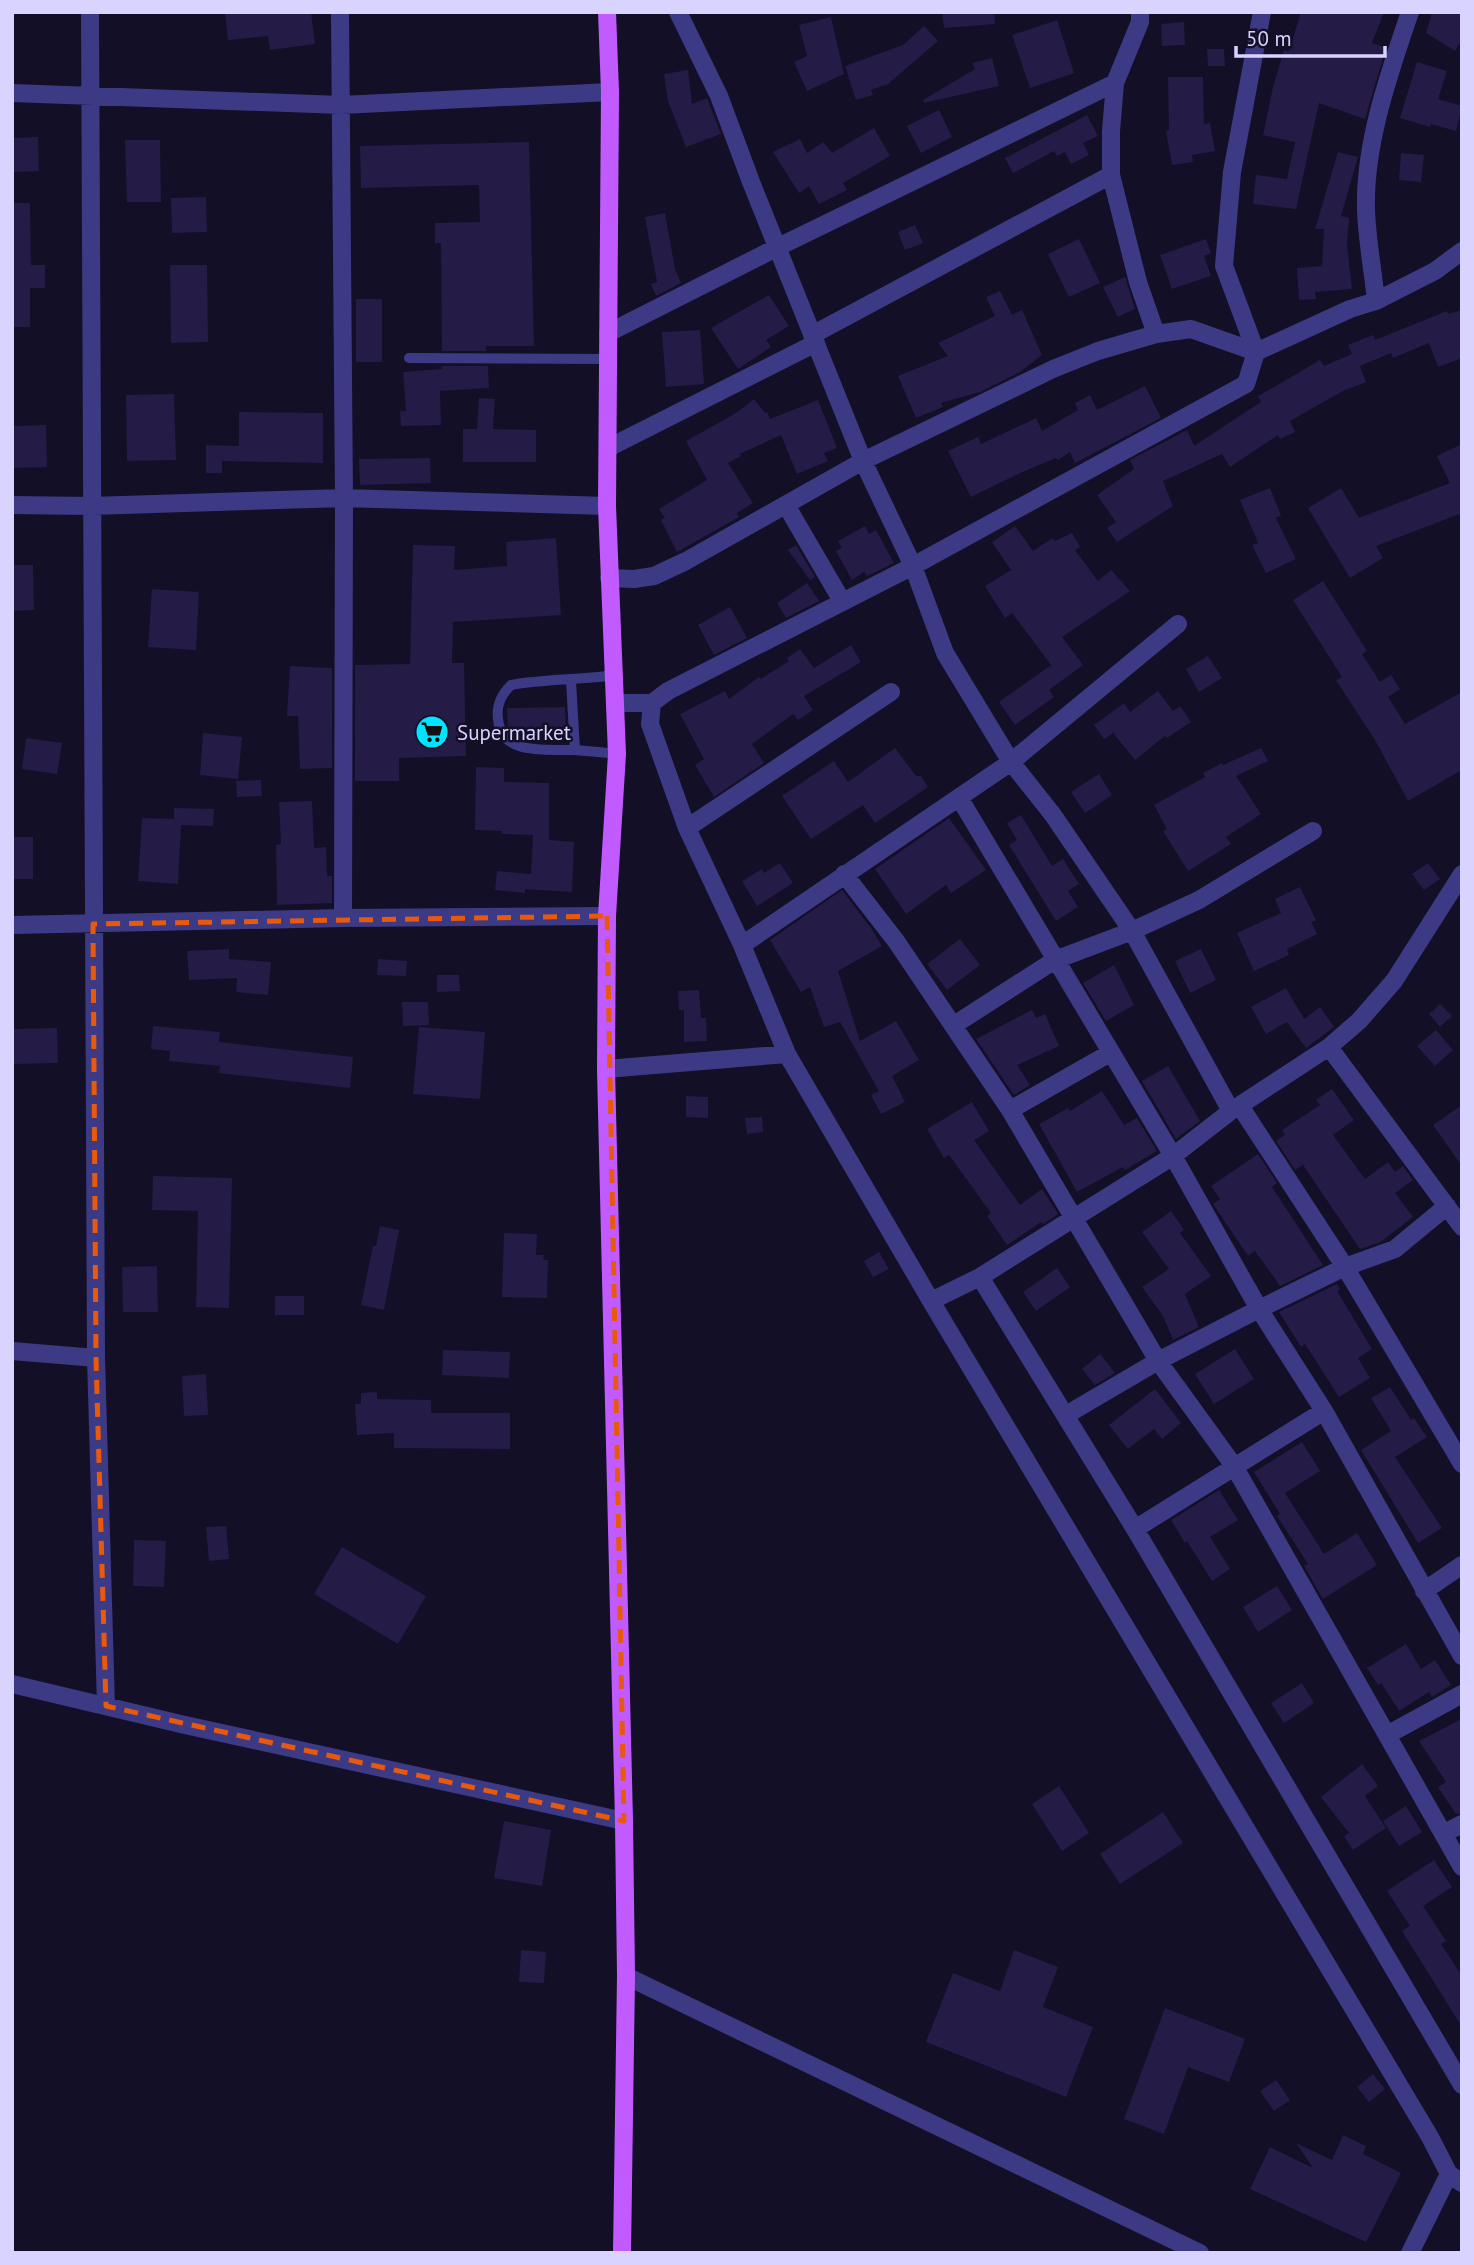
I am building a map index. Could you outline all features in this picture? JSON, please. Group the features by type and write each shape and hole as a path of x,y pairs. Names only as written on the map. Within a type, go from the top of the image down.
{"main road":[{"path":"607,12 610,92 607,506 617,754 607,916 607,1069 626,1976 622,2253"}],"street":[{"path":"90,12 96,1358 106,1706"},
{"path":"340,12 344,498 343,918"},
{"path":"678,12 719,96 863,461 913,566 945,653 1011,762 1061,826 1132,931 1236,1108 1345,1267 1462,1464"},
{"path":"1140,12 1140,22 1115,82 1111,175 1138,282 1156,334"},
{"path":"616,703 652,703 668,691 913,566 1246,384 1256,352 1224,266 1232,172 1262,12"},
{"path":"1376,301 1366,209 1372,149 1384,90 1410,12"},
{"path":"608,333 1115,82"},
{"path":"12,93 341,105 610,92"},
{"path":"608,448 814,339 1111,175"},
{"path":"609,578 634,579 654,576 686,561 863,461 1052,369 1098,351 1156,334 1191,329 1256,352 1350,309 1376,301 1435,271 1462,251"},
{"path":"12,505 91,506 344,498 607,506"},
{"path":"786,505 842,601"},
{"path":"742,945 1011,762 1178,624"},
{"path":"687,828 891,692"},
{"path":"652,703 650,724 687,828 742,945 787,1054 931,1301 1455,2178 1410,2253"},
{"path":"960,799 1173,1156 1259,1308 1324,1411 1462,1656"},
{"path":"954,1025 1055,960 1132,931 1199,900 1313,831"},
{"path":"844,874 897,941 1010,1110 1158,1361 1234,1466 1462,1867"},
{"path":"931,1301 980,1277 1173,1156 1236,1108 1329,1047 1359,1021 1394,981 1460,881"},
{"path":"12,925 607,916"},
{"path":"1329,1047 1462,1227"},
{"path":"1010,1110 1110,1053"},
{"path":"607,1069 787,1054"},
{"path":"1066,1415 1158,1361 1259,1308 1345,1267 1395,1249 1447,1206"},
{"path":"980,1277 1135,1529 1462,2085"},
{"path":"12,1351 96,1358"},
{"path":"1135,1529 1324,1411"},
{"path":"1424,1591 1462,1565"},
{"path":"12,1684 624,1821"},
{"path":"1387,1735 1462,1694"},
{"path":"1443,1834 1462,1824"},
{"path":"626,1976 1200,2253"}],"lane":[{"path":"409,358 609,359"},
{"path":"615,675 571,681 541,680 511,685 500,700 498,719 503,738 531,750 617,754"},
{"path":"571,681 575,750"}],"highlighted area":[{"path":"607,916 624,1821 106,1706 96,1358 93,924"}],"building":[{"path":"225,12 311,12 315,44 270,50 268,36 228,40"},
{"path":"942,12 994,12 995,24 944,28"},
{"path":"1301,12 1384,12 1372,43 1386,48 1365,119 1319,103 1296,209 1253,204 1256,175 1287,179 1295,142 1263,135 1284,50 1289,51"},
{"path":"1432,12 1462,12 1462,39 1455,51 1426,33"},
{"path":"831,17 844,74 807,91 794,62 807,56 799,25"},
{"path":"1057,20 1074,73 1030,88 1012,35"},
{"path":"1184,22 1185,45 1162,46 1161,24"},
{"path":"924,26 938,41 888,84 871,90 873,95 856,100 845,66 903,45"},
{"path":"1207,49 1224,49 1225,66 1208,66"},
{"path":"992,58 999,86 924,103 923,100 975,69 972,63"},
{"path":"1417,62 1447,71 1438,99 1462,106 1456,131 1400,118"},
{"path":"688,70 692,104 707,98 721,134 686,147 668,101 664,74"},
{"path":"1168,77 1203,77 1204,124 1210,123 1215,151 1192,155 1193,162 1172,165 1166,131 1169,130"},
{"path":"939,110 952,137 921,153 907,126"},
{"path":"1087,115 1098,136 1083,143 1089,155 1071,164 1065,152 1057,156 1054,151 1013,173 1005,158"},
{"path":"874,128 890,156 843,183 847,190 819,204 809,186 799,193 773,152 800,139 807,153 823,142 832,153"},
{"path":"38,137 39,171 12,172 12,138"},
{"path":"125,140 160,140 161,202 127,202"},
{"path":"529,142 534,346 486,346 486,351 442,351 441,243 435,243 435,223 480,222 479,185 361,188 360,146"},
{"path":"1338,152 1358,157 1341,216 1349,218 1347,245 1352,289 1315,292 1316,299 1299,300 1297,268 1322,266 1324,229 1315,229"},
{"path":"1401,153 1424,155 1421,182 1399,180"},
{"path":"206,197 207,232 172,233 171,198"},
{"path":"12,203 30,203 31,265 45,265 45,288 30,288 30,327 12,327"},
{"path":"665,213 675,269 681,283 656,296 651,284 657,282 645,217"},
{"path":"915,225 923,243 905,250 898,232"},
{"path":"1079,239 1100,283 1069,297 1048,254"},
{"path":"1206,239 1211,253 1204,256 1211,276 1172,289 1160,255"},
{"path":"170,265 207,265 208,342 171,343"},
{"path":"1125,277 1135,309 1118,317 1103,287"},
{"path":"1000,291 1012,315 1022,310 1042,355 1020,372 980,392 941,403 943,407 916,418 898,376 948,356 938,343 995,316 986,297"},
{"path":"769,295 789,326 766,340 771,347 738,369 711,328"},
{"path":"356,299 382,299 382,362 356,362"},
{"path":"1462,310 1462,358 1438,367 1429,343 1393,358 1391,353 1360,366 1366,382 1343,391 1290,421 1295,432 1280,439 1278,435 1230,467 1222,454 1163,481 1173,506 1117,542 1107,528 1116,522 1097,495 1134,469 1130,460 1187,430 1194,446 1261,402 1258,396 1320,360 1324,366 1352,354 1348,345 1373,335 1375,340 1447,311 1448,314"},
{"path":"700,330 704,384 666,387 662,332"},
{"path":"442,366 488,366 489,388 440,391 441,425 401,426 400,411 406,411 403,372 442,369"},
{"path":"1145,386 1161,418 1075,463 1070,452 1058,460 1056,458 1020,473 971,497 948,451 978,437 981,444 1036,418 1042,431 1078,410 1075,403 1090,395 1097,410"},
{"path":"174,394 176,460 127,461 126,395"},
{"path":"479,398 495,399 493,429 536,430 536,462 463,462 463,429 477,429"},
{"path":"754,399 770,419 818,400 837,448 824,453 828,461 797,474 781,435 740,454 741,456 728,463 753,503 737,513 739,517 677,552 661,520 665,518 659,509 707,480 686,441 736,413"},
{"path":"239,412 323,413 323,463 222,461 222,473 206,473 206,445 239,446"},
{"path":"46,425 47,467 12,468 12,426"},
{"path":"1462,444 1462,513 1376,546 1383,558 1350,578 1308,508 1341,488 1359,518 1450,483 1437,456"},
{"path":"430,458 431,483 360,485 359,459"},
{"path":"1270,488 1281,516 1276,518 1296,559 1266,573 1252,545 1258,543 1240,500"},
{"path":"865,526 869,534 876,530 894,563 867,576 864,572 852,580 836,551 842,548 838,541"},
{"path":"1015,526 1033,551 1053,538 1055,541 1072,533 1080,547 1075,550 1098,581 1111,570 1130,591 1062,637 1083,665 1049,690 1054,697 1015,725 999,702 1051,665 1012,613 1005,618 985,586 1011,570 992,542"},
{"path":"556,538 561,615 453,622 452,663 464,663 466,756 399,758 399,781 355,781 355,665 410,664 413,545 455,546 454,570 507,566 506,542"},
{"path":"796,545 815,577 810,580 788,550"},
{"path":"12,565 33,565 34,610 12,611"},
{"path":"1323,581 1367,651 1362,654 1380,682 1391,675 1400,689 1388,697 1405,724 1462,692 1462,770 1408,801 1375,740 1336,680 1342,677 1293,600"},
{"path":"807,583 819,601 786,618 777,603"},
{"path":"152,589 199,592 196,650 148,647"},
{"path":"730,607 747,638 714,655 698,625"},
{"path":"851,645 861,662 804,696 813,710 798,720 793,714 752,744 764,763 714,797 695,765 704,759 680,714 725,691 729,699 759,677 761,679 789,661 787,658 800,649 814,668"},
{"path":"1208,656 1222,678 1199,692 1186,669"},
{"path":"290,666 332,668 332,768 300,769 298,716 287,716"},
{"path":"1158,691 1173,711 1180,706 1191,722 1167,738 1165,736 1135,760 1113,733 1104,739 1094,725 1124,703 1130,712"},
{"path":"565,707 566,733 513,734 508,728 507,708"},
{"path":"203,733 242,737 238,779 200,775"},
{"path":"26,738 62,743 57,774 22,769"},
{"path":"895,748 928,787 875,823 863,805 811,839 782,796 834,761 848,782"},
{"path":"1261,748 1268,761 1236,776 1261,814 1226,837 1231,844 1188,871 1163,831 1167,829 1154,805 1205,777 1203,773"},
{"path":"476,767 504,768 504,782 549,783 549,840 574,842 572,892 525,889 525,893 495,890 497,871 531,874 533,835 475,830"},
{"path":"1099,774 1112,795 1085,813 1071,792"},
{"path":"261,780 262,796 237,797 236,781"},
{"path":"312,801 314,848 326,847 327,876 332,876 332,903 277,905 276,845 281,844 279,802"},
{"path":"174,808 214,809 213,826 181,825 178,884 138,881 142,818 174,819"},
{"path":"1021,815 1052,866 1063,859 1079,884 1068,891 1078,907 1056,921 1009,845 1017,840 1007,823"},
{"path":"949,818 986,870 951,893 946,885 906,914 875,869"},
{"path":"12,837 33,837 33,879 12,879"},
{"path":"780,863 793,883 757,906 742,881 762,869 764,873"},
{"path":"1428,863 1440,879 1424,890 1412,874"},
{"path":"1300,887 1316,920 1311,922 1317,934 1287,949 1289,955 1254,971 1237,933 1281,913 1275,899"},
{"path":"842,890 882,946 838,971 860,1041 896,1021 919,1060 892,1076 905,1102 881,1114 871,1095 879,1091 840,1022 824,1027 810,987 801,992 770,940"},
{"path":"960,939 980,965 947,990 927,964"},
{"path":"229,949 229,959 271,962 268,995 236,992 237,978 189,980 187,951"},
{"path":"1201,949 1216,980 1190,993 1175,961"},
{"path":"378,959 407,961 406,976 377,975"},
{"path":"1114,965 1134,1005 1106,1021 1083,983"},
{"path":"437,975 459,975 460,991 437,992"},
{"path":"1286,988 1304,1019 1320,1007 1334,1027 1306,1048 1287,1022 1266,1034 1251,1007"},
{"path":"699,990 701,1018 706,1018 707,1041 684,1042 684,1010 679,1010 678,991"},
{"path":"402,1002 428,1002 429,1025 403,1026"},
{"path":"1440,1004 1452,1016 1440,1027 1429,1014"},
{"path":"1032,1010 1036,1018 1045,1014 1059,1046 1017,1065 1030,1085 1014,1095 976,1039"},
{"path":"153,1026 220,1032 219,1042 353,1057 350,1088 219,1073 220,1066 169,1061 170,1051 151,1049"},
{"path":"419,1027 485,1032 480,1099 413,1094"},
{"path":"57,1028 58,1063 12,1064 12,1029"},
{"path":"1436,1030 1453,1050 1435,1066 1417,1046"},
{"path":"1168,1066 1200,1121 1176,1139 1142,1081"},
{"path":"1332,1089 1354,1120 1333,1135 1365,1179 1388,1162 1395,1172 1403,1166 1413,1180 1395,1193 1413,1217 1379,1243 1360,1249 1303,1165 1295,1170 1276,1141 1285,1135 1282,1130 1320,1105 1316,1100"},
{"path":"1102,1091 1124,1125 1137,1118 1157,1151 1125,1170 1123,1167 1077,1192 1039,1124 1068,1108 1070,1111"},
{"path":"686,1096 708,1097 708,1118 686,1117"},
{"path":"972,1102 989,1131 974,1140 1020,1205 1042,1189 1058,1214 1007,1245 987,1216 991,1213 949,1155 944,1158 927,1129"},
{"path":"1462,1105 1462,1166 1433,1125"},
{"path":"762,1117 763,1132 747,1134 745,1118"},
{"path":"1258,1154 1277,1183 1272,1187 1323,1265 1280,1286 1255,1251 1248,1256 1213,1204 1220,1199 1211,1186"},
{"path":"153,1176 232,1178 229,1308 196,1307 198,1211 152,1210"},
{"path":"1171,1211 1184,1230 1180,1233 1211,1276 1185,1294 1199,1327 1173,1340 1163,1316 1142,1287 1169,1269 1142,1232"},
{"path":"380,1226 399,1230 384,1310 361,1305 373,1246 376,1246"},
{"path":"504,1233 537,1234 536,1255 544,1255 543,1260 548,1260 547,1298 502,1297"},
{"path":"879,1252 889,1269 873,1277 864,1261"},
{"path":"157,1266 158,1312 123,1312 122,1267"},
{"path":"1057,1268 1070,1287 1036,1311 1023,1292"},
{"path":"1337,1284 1340,1289 1337,1291 1372,1349 1358,1358 1370,1378 1339,1397 1305,1344 1301,1347 1279,1312"},
{"path":"275,1296 304,1296 304,1315 275,1315"},
{"path":"1235,1349 1254,1379 1214,1404 1195,1374"},
{"path":"443,1350 510,1352 509,1378 442,1375"},
{"path":"1100,1354 1115,1373 1095,1385 1082,1369"},
{"path":"206,1374 208,1415 184,1416 182,1376"},
{"path":"1390,1387 1411,1420 1414,1418 1427,1437 1395,1457 1442,1528 1418,1543 1361,1450 1391,1431 1371,1398"},
{"path":"1155,1389 1181,1423 1162,1439 1154,1429 1128,1449 1109,1425"},
{"path":"377,1392 377,1399 431,1400 431,1413 510,1413 510,1449 394,1448 394,1433 357,1435 355,1404 361,1404 361,1393"},
{"path":"1302,1442 1320,1471 1285,1493 1324,1554 1357,1533 1377,1565 1323,1599 1304,1566 1308,1564 1277,1516 1280,1514 1254,1472"},
{"path":"1219,1490 1238,1520 1210,1537 1230,1569 1212,1581 1171,1520"},
{"path":"226,1526 229,1559 209,1561 206,1527"},
{"path":"134,1540 166,1541 164,1587 133,1586"},
{"path":"342,1547 426,1596 398,1644 314,1594"},
{"path":"1277,1586 1292,1610 1258,1632 1243,1607"},
{"path":"1406,1644 1421,1669 1435,1660 1451,1685 1432,1697 1429,1692 1399,1711 1381,1683 1378,1685 1367,1668"},
{"path":"1302,1683 1314,1703 1284,1723 1271,1703"},
{"path":"1462,1719 1462,1813 1456,1814 1438,1787 1446,1782 1419,1741"},
{"path":"1362,1764 1378,1786 1365,1796 1386,1828 1353,1850 1344,1836 1349,1833 1321,1797"},
{"path":"1059,1786 1089,1833 1062,1851 1032,1804"},
{"path":"1406,1806 1422,1832 1399,1846 1383,1821"},
{"path":"1163,1812 1183,1843 1120,1884 1100,1854"},
{"path":"504,1821 551,1830 542,1886 494,1878"},
{"path":"1434,1860 1452,1887 1423,1906 1446,1941 1441,1944 1462,1976 1462,2027 1402,1931 1410,1926 1387,1891"},
{"path":"521,1950 546,1952 544,1983 519,1982"},
{"path":"1014,1950 1058,1967 1043,2007 1093,2027 1066,2097 926,2042 953,1973 1000,1991"},
{"path":"1165,2008 1245,2039 1229,2082 1188,2067 1164,2134 1124,2119"},
{"path":"1373,2074 1385,2089 1369,2102 1357,2087"},
{"path":"1276,2080 1290,2100 1274,2111 1260,2091"},
{"path":"1343,2135 1366,2146 1363,2154 1401,2173 1366,2242 1250,2189 1270,2147 1313,2168 1296,2143 1332,2160"}],"place":[{"name":"Supermarket","path":"432,732"}]}
